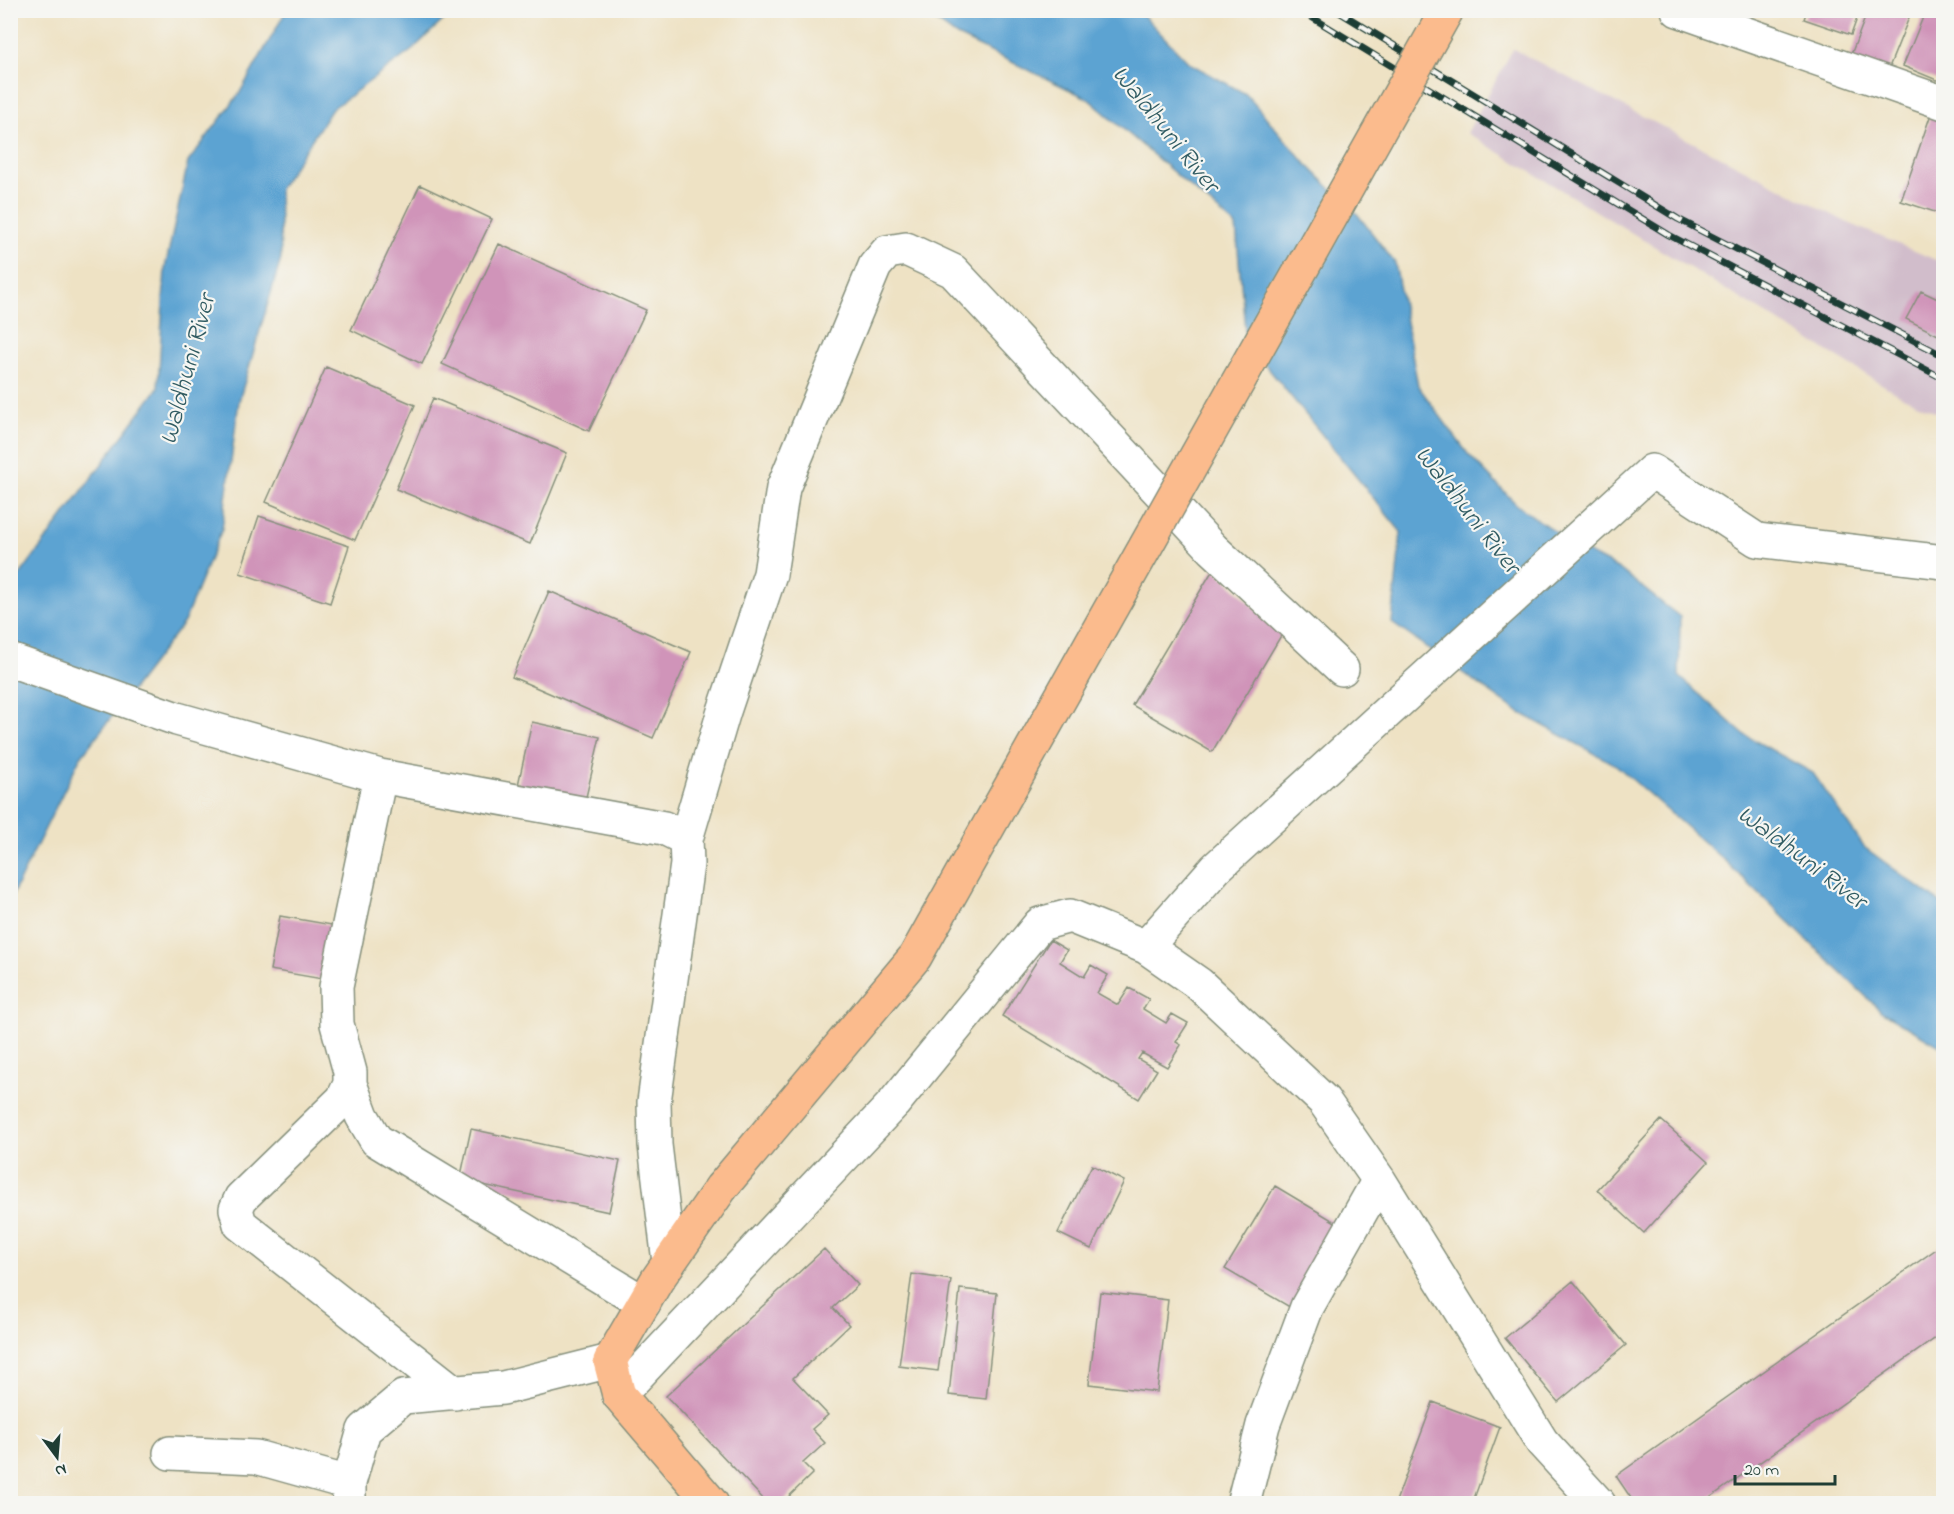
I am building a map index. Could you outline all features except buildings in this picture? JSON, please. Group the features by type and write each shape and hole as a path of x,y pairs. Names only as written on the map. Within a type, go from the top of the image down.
{"main road":[{"path":"712,1503 619,1395 610,1361 669,1262 721,1188 915,957 1447,10"}],"street":[{"path":"1678,10 1944,103"},
{"path":"669,1262 655,1145 654,1102 687,864 686,839 724,711 770,574 783,488 874,266 886,252 906,249 953,271 1213,549 1342,669"},
{"path":"1146,947 1216,868 1652,471 1757,540 1944,562"},
{"path":"10,660 177,719 380,776 664,828 686,839"},
{"path":"380,776 336,987 337,1024 350,1072 350,1084 362,1116 376,1140 644,1303"},
{"path":"619,1395 894,1103 1040,924 1070,916 1146,947 1199,984 1324,1101 1379,1180 1542,1442 1599,1503"},
{"path":"350,1084 343,1099 241,1198 236,1209 240,1224 455,1392"},
{"path":"1243,1503 1263,1425 1307,1307 1379,1180"},
{"path":"170,1453 256,1456 349,1493 363,1430 403,1397 503,1388 610,1361"}],"shaded area":[{"path":"1513,49 1846,222 1943,263 1943,415 1903,397 1467,133"}],"water":[{"name":"Waldhuni River","path":"286,11 453,11 411,51 332,109 279,189 281,259 239,401 222,529 184,622 80,758 11,898 11,587 158,388 165,268 188,162 239,94"},
{"name":"Waldhuni River","path":"922,11 1139,11 1189,63 1246,94 1307,165 1358,215 1395,263 1418,386 1468,454 1517,505 1577,547 1619,569 1680,617 1679,676 1743,734 1813,773 1864,847 1943,905 1943,1048 1882,1012 1727,863 1616,765 1517,711 1392,623 1401,532 1246,341 1236,226 1087,98 957,36"}],"railway":[{"path":"1300,10 1669,235 1944,379"},
{"path":"1336,10 1678,219 1944,356"}]}
